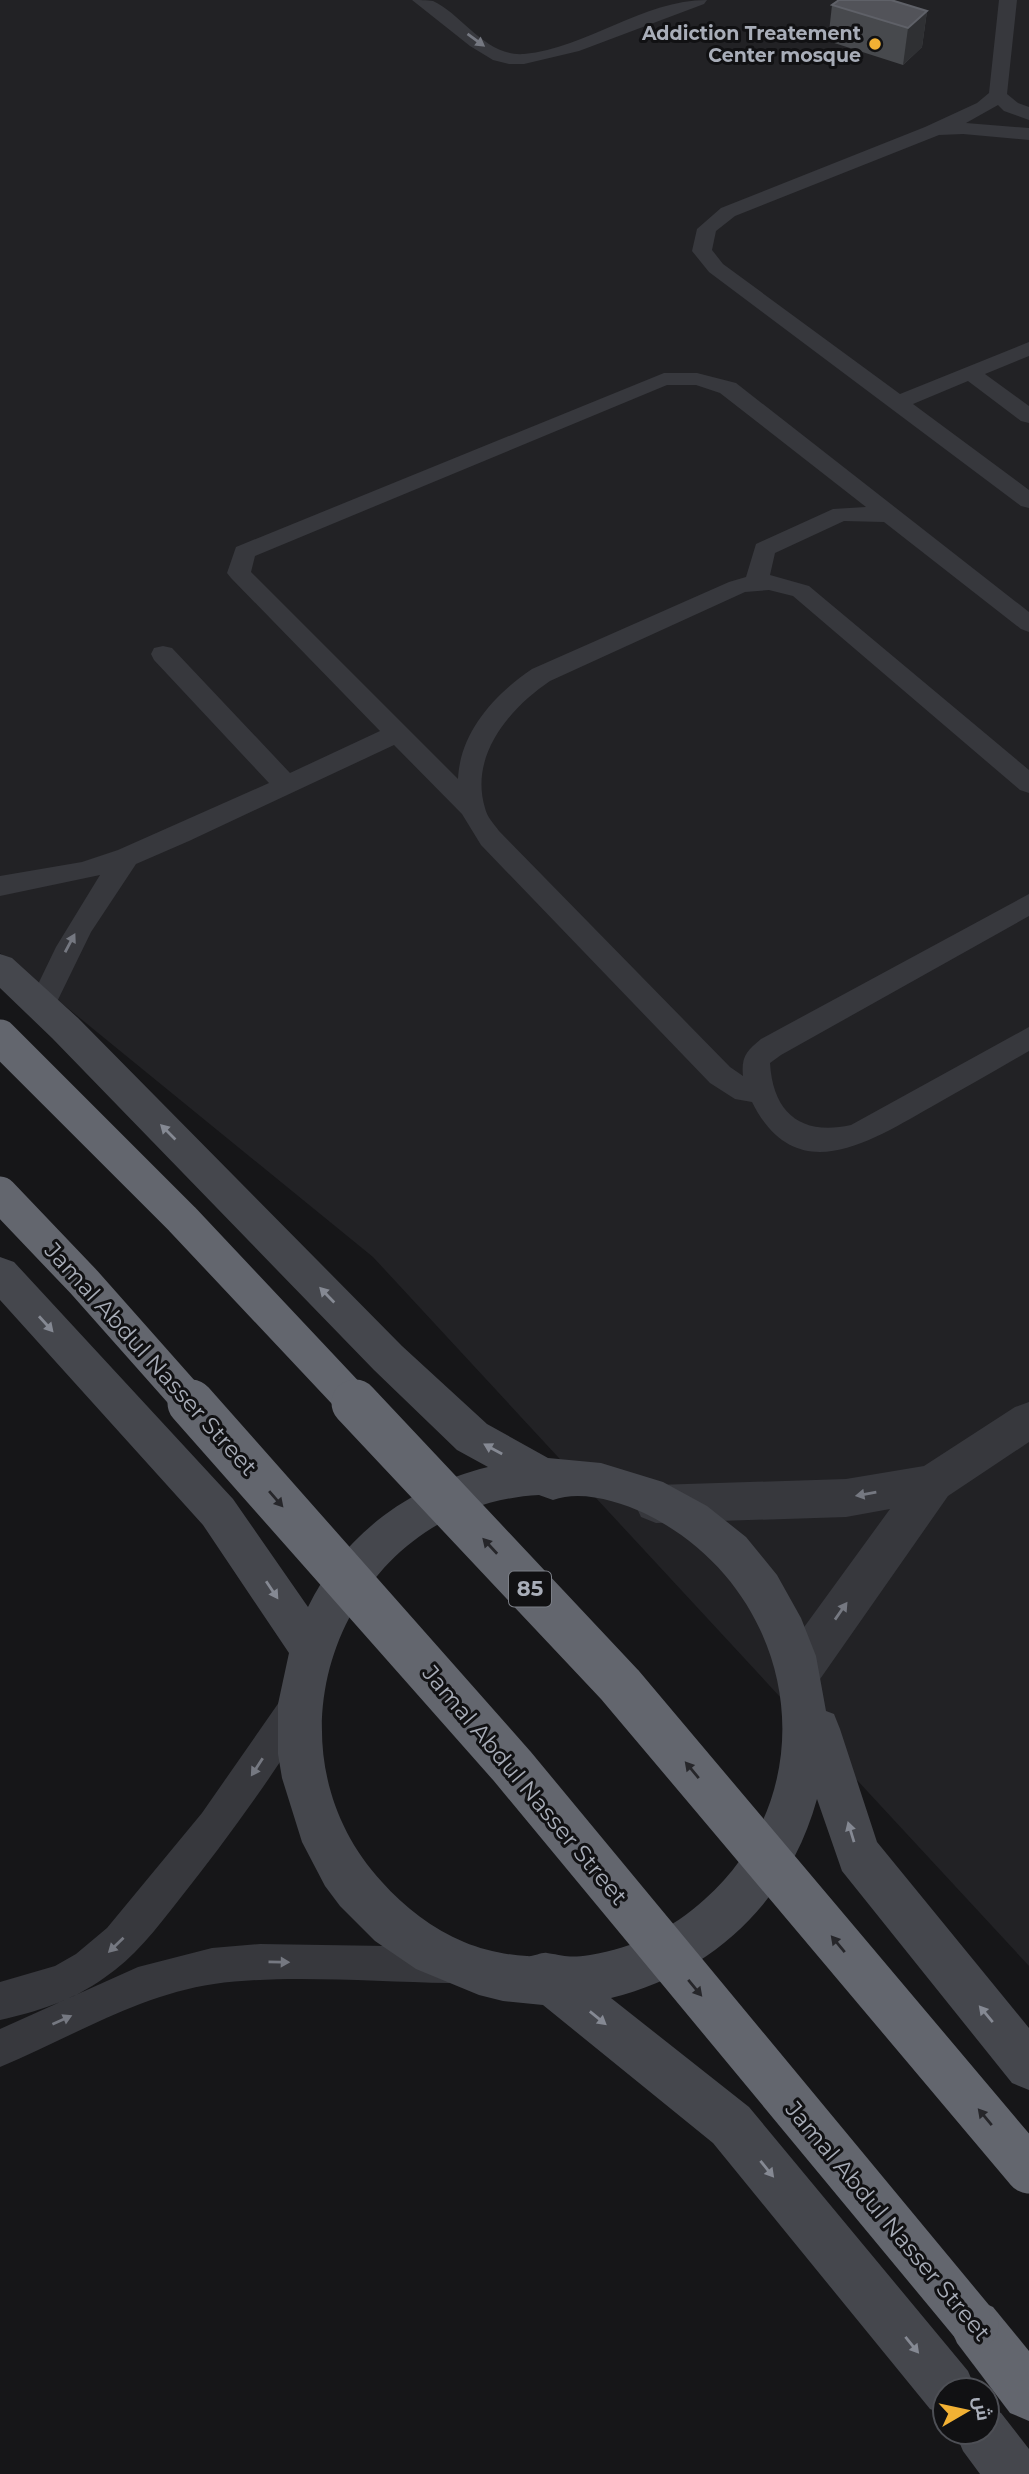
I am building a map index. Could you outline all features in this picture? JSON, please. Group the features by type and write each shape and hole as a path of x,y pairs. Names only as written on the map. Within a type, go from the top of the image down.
{"highway":[{"name":"85","path":"0,1037 182,1219 620,1685 1029,2169"},
{"name":"Jamal Abdul Nasser Street","path":"0,1194 83,1281 512,1766 1029,2394"}],"main road":[{"path":"0,967 41,1005 388,1358 472,1437 553,1482"},
{"path":"0,1273 218,1512 308,1643"},
{"path":"806,1684 810,1756 800,1802 788,1834 770,1865 747,1894 690,1940 656,1957 583,1975 545,1976 480,1966 419,1941 368,1901 347,1879 319,1835 304,1798 293,1739 299,1676 308,1643 321,1615 344,1580 380,1543 404,1525 432,1509 490,1489 553,1482 606,1488 656,1504 685,1518 736,1557 776,1608 791,1637 806,1684 858,1855 1029,2066"},
{"path":"545,1976 731,2125 937,2376"},
{"path":"993,2446 1014,2474"}],"street":[{"path":"656,1504 846,1498 933,1483 1029,1420"},
{"path":"806,1684 933,1483"}],"lane":[{"path":"421,0 495,54 512,60 544,56 698,0"},
{"path":"1008,0 998,95 984,107 932,131 728,212 707,229 702,251 716,268 1029,501"},
{"path":"998,95 1011,107 1029,114"},
{"path":"932,131 963,128 1029,134"},
{"path":"898,403 1029,348"},
{"path":"970,373 1029,416"},
{"path":"758,1091 745,1091 720,1075 490,838 472,809 239,573 244,552 664,379 697,379 728,388 1029,624"},
{"path":"757,580 764,550 842,514 890,515"},
{"path":"472,809 470,770 479,744 489,724 518,689 553,669 757,580 779,582 801,591 1029,784"},
{"path":"163,654 285,784"},
{"path":"0,886 83,871 127,858 397,733"},
{"path":"41,1005 61,959 85,915 127,858"},
{"path":"1029,904 771,1047 756,1059 758,1091 785,1127 809,1139 835,1140 858,1135 1029,1038"},
{"path":"0,2001 53,1986 89,1967 112,1949 207,1838 294,1710"},
{"path":"0,2048 138,1986 212,1966 260,1962 480,1966"}],"shaded area":[{"path":"0,0 1029,0 1029,1966 373,1257 0,953"}],"building":[{"path":"839,0 891,0 927,11 908,28 832,5"}],"place":[{"name":"Addiction Treatement Center mosque","path":"875,44"}]}
